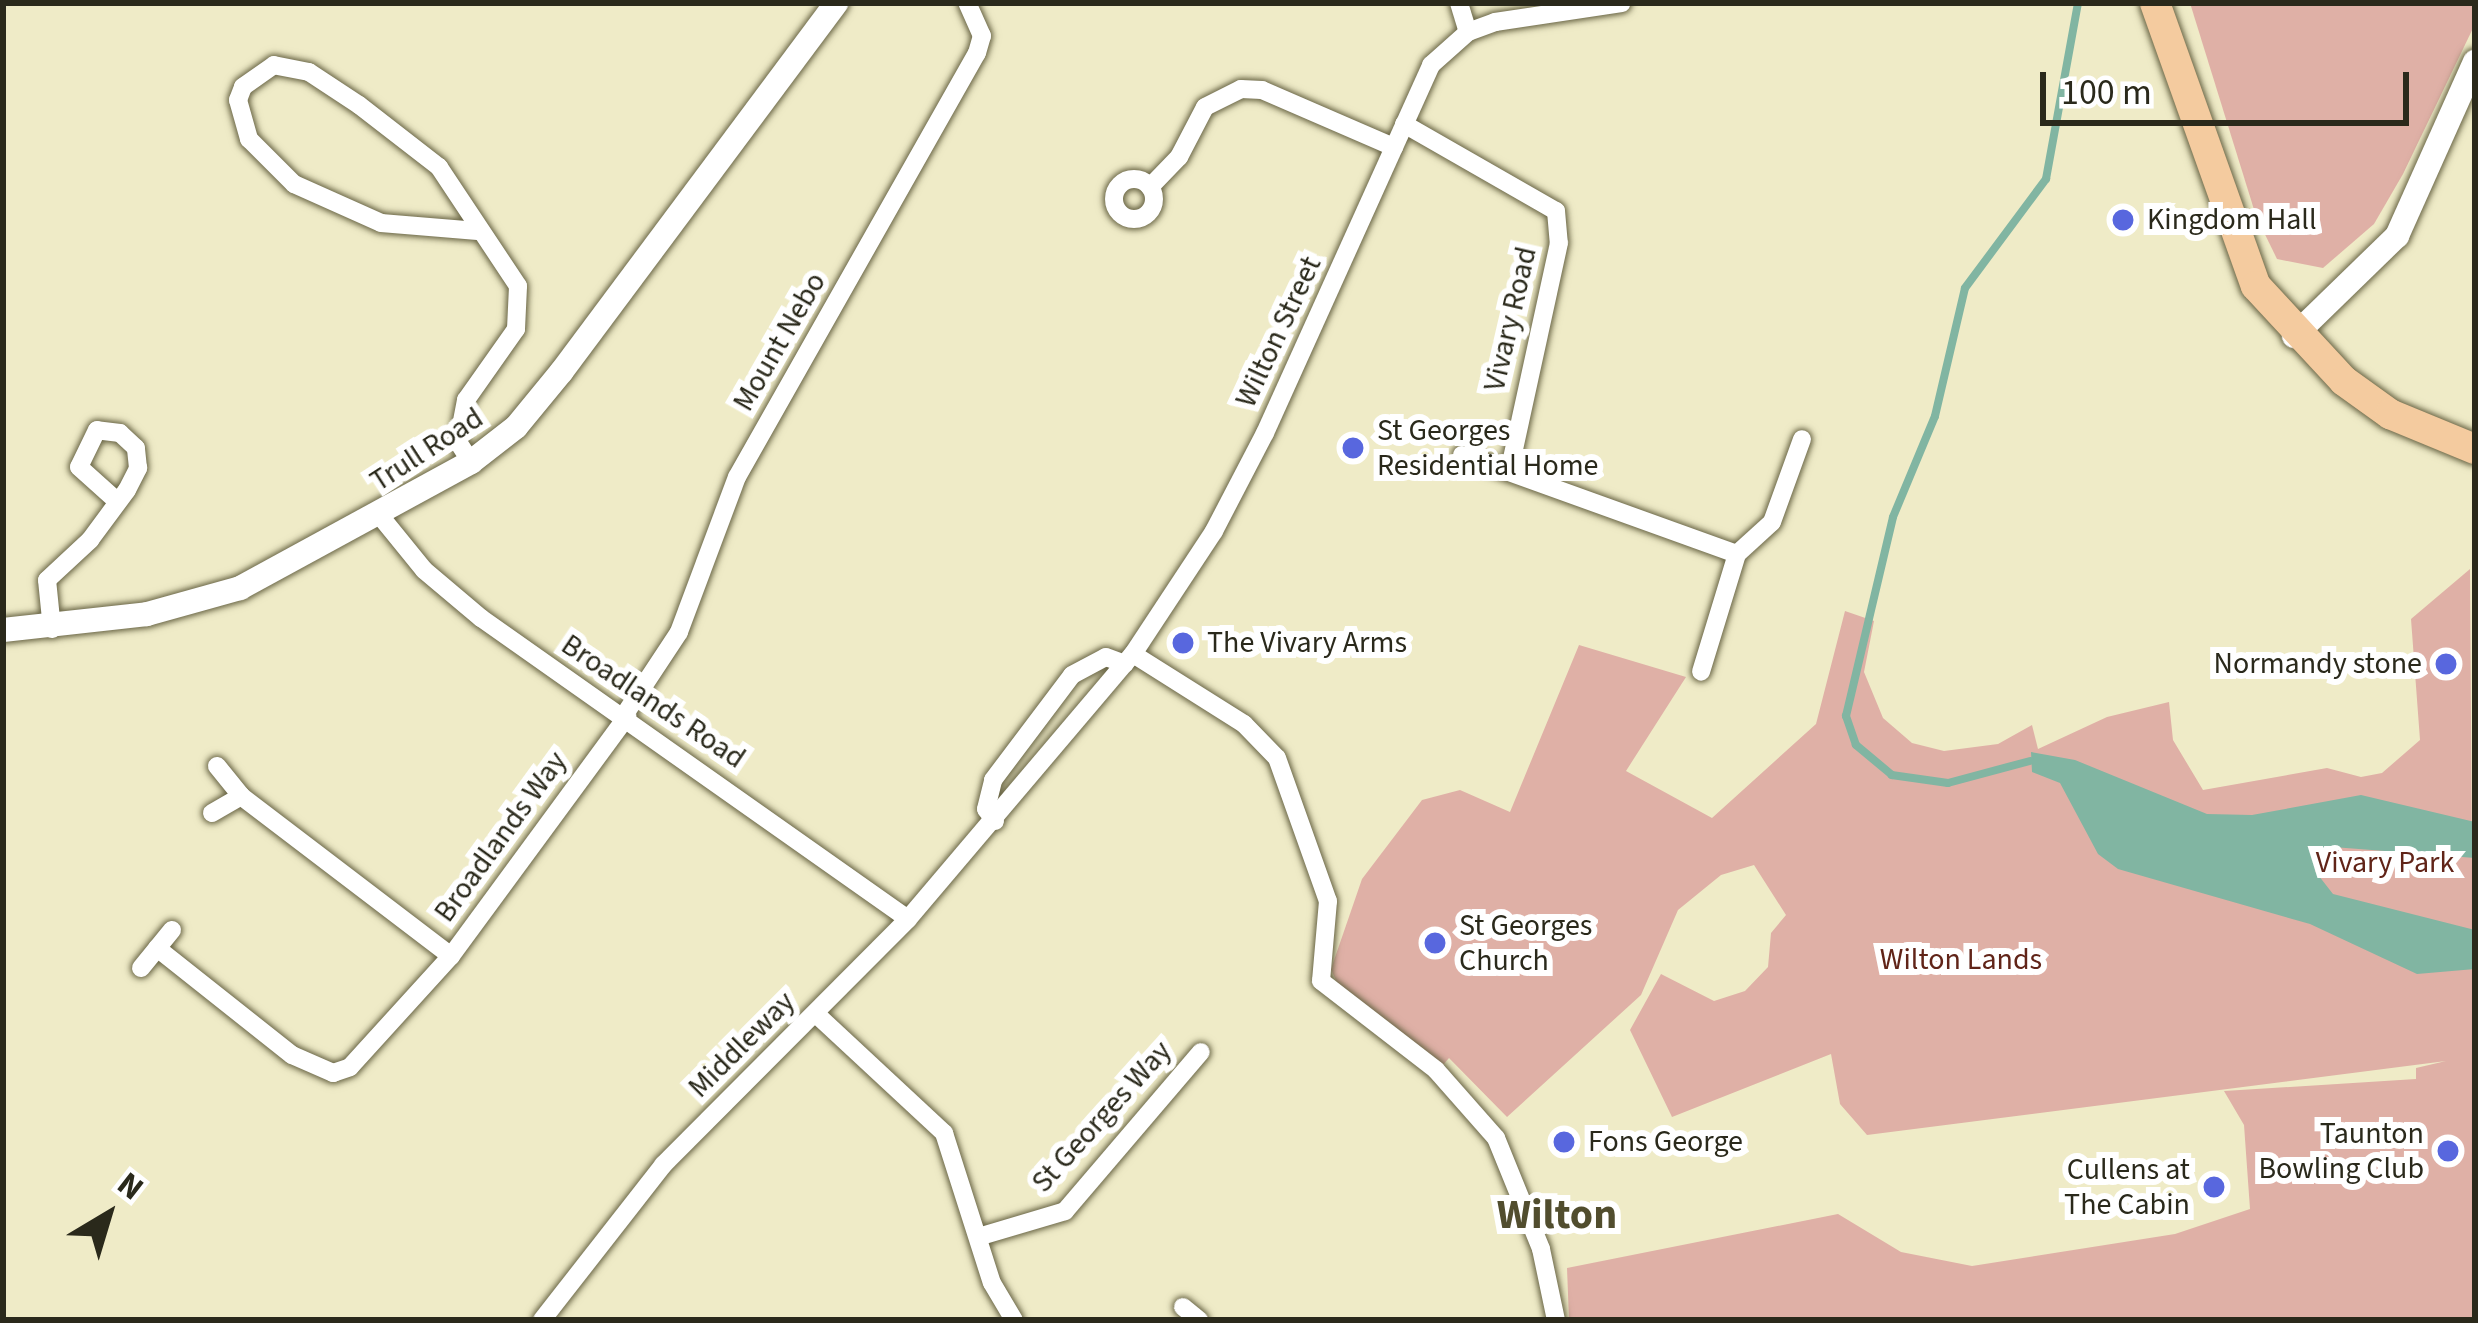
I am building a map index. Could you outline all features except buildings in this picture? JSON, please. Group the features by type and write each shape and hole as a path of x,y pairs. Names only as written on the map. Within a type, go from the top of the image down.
{"main road":[{"path":"2155,3 2226,218 2256,286 2294,336 2390,414 2475,448"}],"street":[{"name":"Trull Road","path":"3,630 52,629 147,614 240,588 381,517 471,462 516,427 562,371 836,3"},
{"name":"Mount Nebo","path":"626,715 679,632 737,477 977,53 982,36 967,3"},
{"path":"1460,3 1468,32 1622,3"},
{"name":"Wilton Street","path":"1129,658 1257,450 1431,65 1468,32"},
{"path":"2294,336 2397,236 2475,62"},
{"path":"471,462 458,442 466,400 516,329 521,308 518,286 439,167 309,72 274,65 243,86 238,100 249,139 294,184 381,223 478,231"},
{"path":"1150,187 1179,157 1205,107 1241,89 1262,90 1394,148"},
{"name":"Vivary Road","path":"1404,124 1544,202 1562,226 1509,472"},
{"path":"1701,672 1737,554 1772,522 1802,440"},
{"path":"1462,455 1737,554"},
{"path":"52,629 47,580 118,502"},
{"name":"Broadlands Road","path":"381,517 424,570 481,618 626,715 908,920"},
{"path":"995,821 986,809 993,780 1072,675 1106,657 1129,658 1244,724 1277,758 1328,901 1321,981 1436,1070 1496,1138 1541,1249 1556,1320"},
{"name":"Middleway","path":"542,1320 663,1165 908,920 1129,658"},
{"name":"Broadlands Way","path":"217,766 241,796 451,956 626,715"},
{"path":"212,813 241,796"},
{"path":"141,968 172,930"},
{"path":"157,948 292,1054 333,1073 379,1039 451,956"},
{"path":"816,1013 944,1133 978,1237 1015,1320"},
{"name":"St Georges Way","path":"978,1237 1065,1211 1201,1052"},
{"path":"1183,1307 1199,1320"}],"green space":[{"path":"2190,3 2475,3 2475,24 2403,174 2374,224 2323,268 2277,259 2256,216"},
{"path":"2470,569 2475,1320 1569,1320 1567,1268 1838,1214 1901,1252 1972,1266 2175,1234 2250,1209 2244,1125 2224,1091 2416,1079 2416,1068 2446,1061 1867,1135 1840,1104 1831,1054 1672,1117 1630,1030 1661,974 1714,1001 1745,991 1768,967 1771,933 1786,915 1754,865 1721,875 1678,910 1641,995 1507,1117 1449,1058 1443,1065 1337,983 1331,969 1362,879 1422,800 1460,790 1510,812 1579,645 1686,677 1626,771 1712,818 1816,724 1845,611 1874,621 1864,672 1883,718 1912,743 1944,751 1998,744 2032,725 2038,749 2107,717 2169,702 2173,740 2203,790 2327,768 2361,777 2382,773 2420,740 2411,619"}],"shaded area":[{"path":"2031,752 2075,760 2207,814 2252,815 2361,795 2475,822 2475,858 2333,847 2315,871 2333,894 2475,930 2475,969 2417,974 2310,924 2118,869 2098,854 2060,783 2032,772"}],"waterway":[{"path":"2030,761 1948,783 1892,775 1856,745 1846,716 1893,517 1935,416 1965,288 2046,179 2078,3"}],"place":[{"name":"Kingdom Hall","path":"2123,220"},
{"name":"St Georges Residential Home","path":"1353,448"},
{"name":"The Vivary Arms","path":"1183,643"},
{"name":"Normandy stone","path":"2446,664"},
{"name":"St Georges Church","path":"1435,943"},
{"name":"Fons George","path":"1564,1142"},
{"name":"Taunton Bowling Club","path":"2448,1151"},
{"name":"Cullens at The Cabin","path":"2214,1187"}],"district":[{"name":"Wilton","path":"1557,1215"}],"park label":[{"name":"Vivary Park","path":"2385,863"},
{"name":"Wilton Lands","path":"1961,960"}]}
